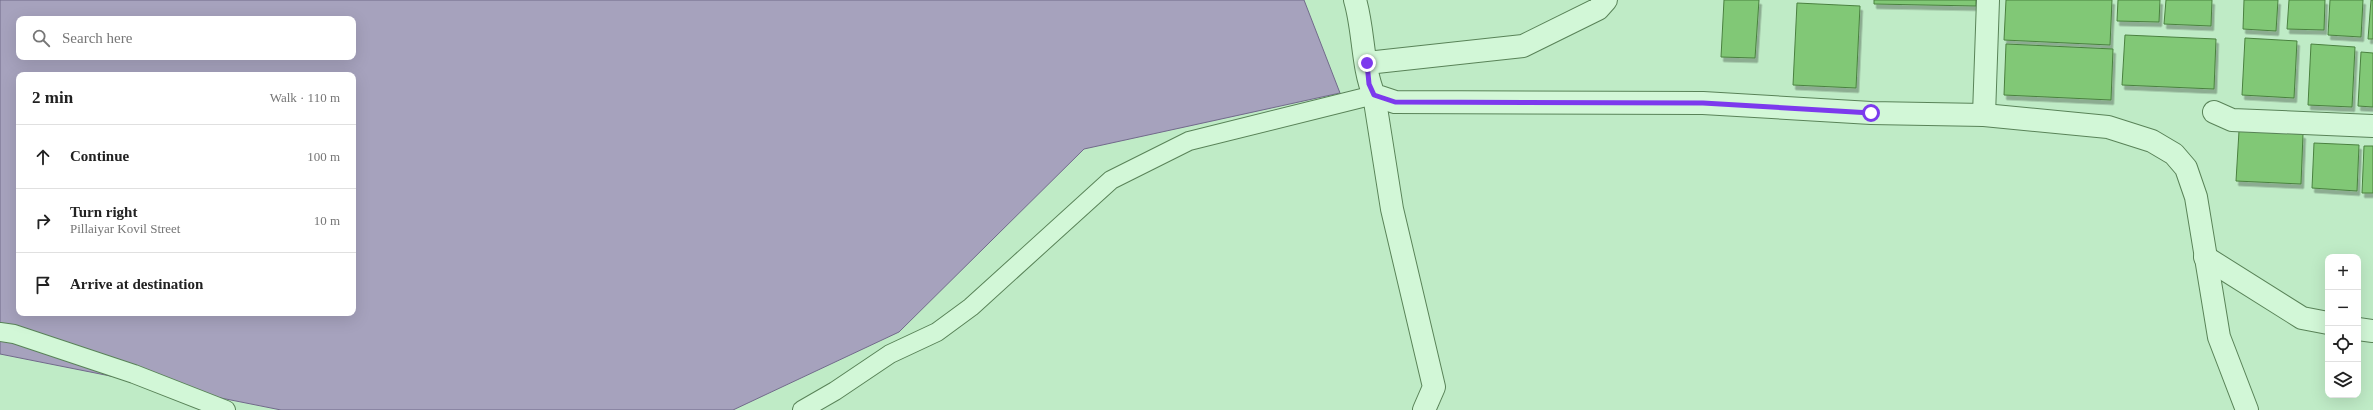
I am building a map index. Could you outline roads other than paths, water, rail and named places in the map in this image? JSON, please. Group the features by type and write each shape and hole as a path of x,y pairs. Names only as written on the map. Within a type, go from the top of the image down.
{"street":[{"path":"1355,0 1360,18 1369,84 1374,95 1392,208 1434,387 1424,410"},
{"path":"1367,63 1523,46 1598,9 1606,0"},
{"path":"1984,115 1988,0"},
{"path":"1374,95 1395,102 1703,103 1871,113 1984,115 2108,127 2152,141 2174,154 2186,168 2196,197 2219,337 2248,410"},
{"path":"2214,112 2232,120 2373,126"},
{"path":"2205,257 2302,318 2325,322"},
{"path":"2361,330 2373,332"}],"lane":[{"path":"802,410 835,391 890,354 937,332 971,308 1111,180 1189,141 1374,95"},
{"path":"0,332 14,334 134,374 226,410"}]}
